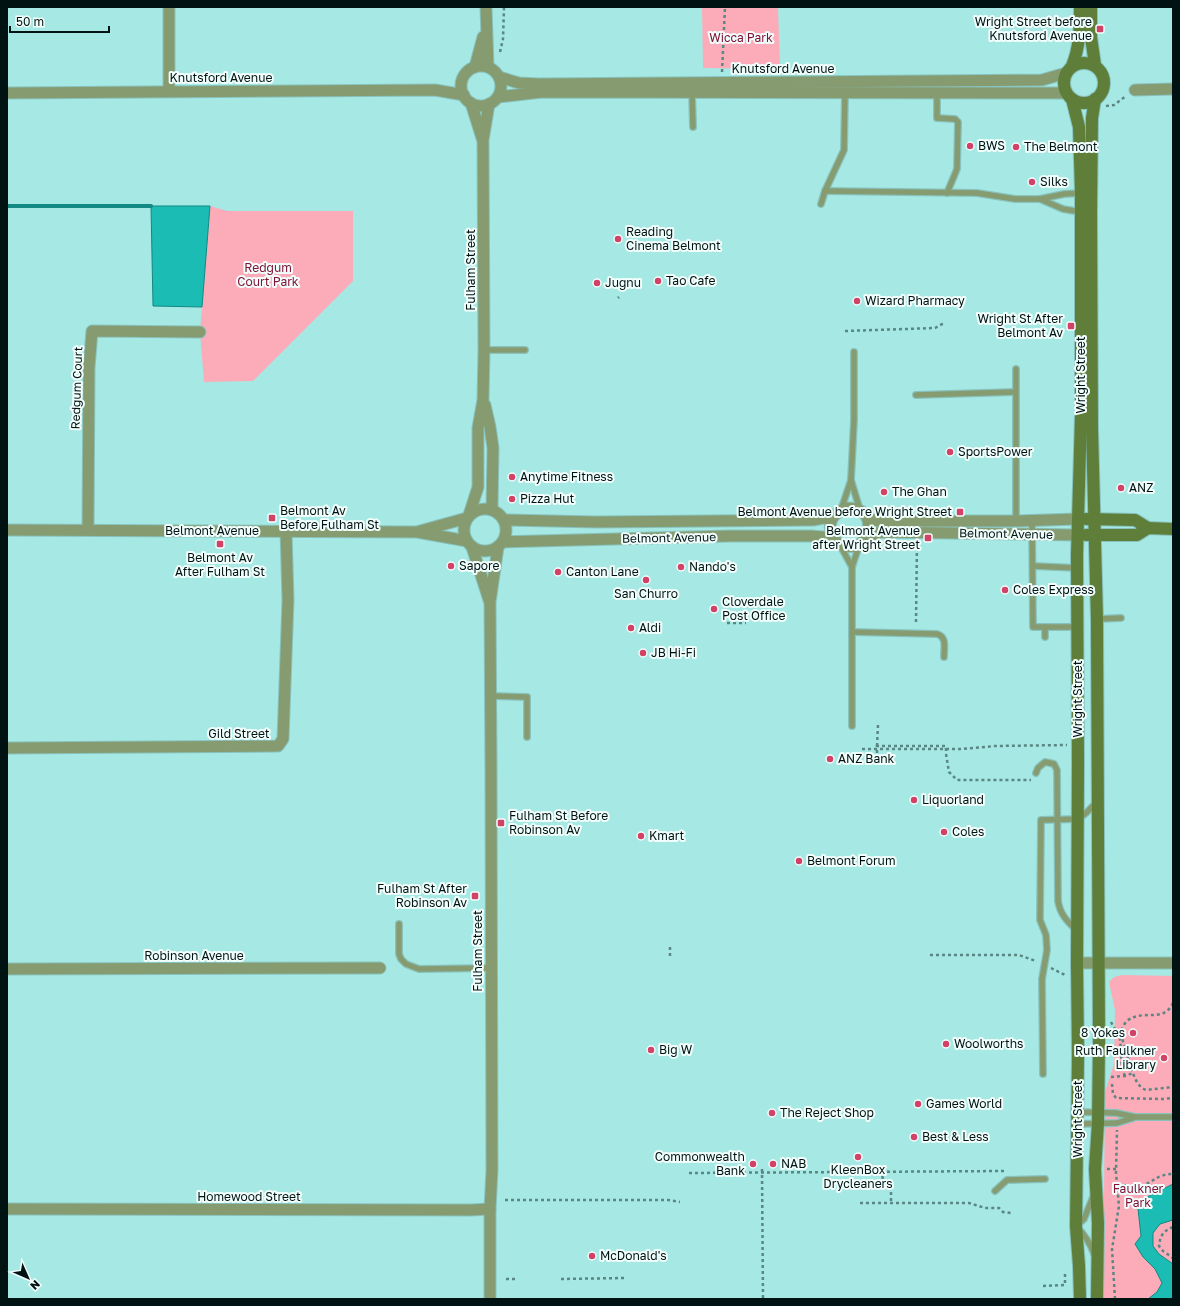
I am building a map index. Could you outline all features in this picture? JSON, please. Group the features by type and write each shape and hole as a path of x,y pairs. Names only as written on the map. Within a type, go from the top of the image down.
{"street":[{"path":"168,91 169,7"},
{"path":"486,7 488,67"},
{"name":"Wright Street","path":"1080,7 1080,33 1077,55 1064,80 1064,86 1069,96 1079,128 1086,193"},
{"name":"Wright Street","path":"1080,1299 1076,1226 1078,1168 1077,568 1086,193 1092,118 1100,103 1100,95 1104,82 1100,70 1095,66 1091,38 1091,7"},
{"path":"475,67 486,26"},
{"path":"1069,70 1084,62 1095,66"},
{"path":"462,80 465,74 470,70 475,67 482,66 493,70 499,77"},
{"name":"Knutsford Avenue","path":"499,77 519,83 539,84 692,88 845,88 937,81 1042,80 1069,70"},
{"name":"Fulham Street","path":"468,517 478,488 478,428 484,400 483,140 494,101 501,89 499,77"},
{"name":"Knutsford Avenue","path":"435,90 462,80"},
{"name":"Fulham Street","path":"462,80 462,91 467,99 483,140"},
{"name":"Knutsford Avenue","path":"494,101 542,92 692,88 722,83 937,93 1069,96"},
{"path":"1135,90 1173,89"},
{"name":"Knutsford Avenue","path":"7,93 435,90 467,99"},
{"path":"1069,96 1077,102 1100,103"},
{"path":"467,99 477,105 483,106 494,101"},
{"name":"Wright Street","path":"1086,212 1097,620 1099,962 1098,1118 1095,1169 1097,1202 1097,1299"},
{"name":"Redgum Court","path":"88,530 88,368 92,331 200,332"},
{"name":"Fulham Street","path":"484,400 493,448 492,509"},
{"name":"Belmont Avenue","path":"505,520 596,522 813,520 838,513 847,508 854,508 877,521 1016,521 1094,518 1135,520 1148,528 1173,528"},
{"name":"Belmont Avenue","path":"417,532 468,517 480,509 492,509"},
{"path":"492,509 505,520 507,528 506,535 501,545"},
{"path":"837,541 831,532 830,526 832,520 838,513"},
{"path":"862,543 868,534 869,526 864,514"},
{"path":"468,517 464,524 464,530 469,544"},
{"name":"Belmont Avenue","path":"7,530 417,532 469,544 478,550 485,552 501,545 729,536 812,536 837,541 846,546 862,543 880,532 1137,535 1148,528"},
{"name":"Gild Street","path":"7,748 278,746 284,739 288,600 286,531"},
{"name":"Fulham Street","path":"469,544 490,602"},
{"name":"Fulham Street","path":"490,1299 490,1209 492,1170 490,602 501,545"},
{"path":"1077,963 1173,963"},
{"name":"Robinson Avenue","path":"7,969 380,968"},
{"name":"Homewood Street","path":"7,1209 490,1209"}],"lane":[{"path":"937,81 937,118 955,119 958,122 957,169 947,193"},
{"path":"692,88 693,127"},
{"path":"821,204 825,191 844,150 845,88"},
{"path":"825,191 977,193 1015,199 1040,199 1064,194 1086,193"},
{"path":"1040,199 1063,209 1086,212"},
{"path":"484,350 525,350"},
{"path":"838,513 851,480 854,420 854,352"},
{"path":"1016,369 1016,521"},
{"path":"916,395 1015,392"},
{"path":"851,480 864,514"},
{"path":"1032,520 1033,627 1077,627"},
{"path":"837,541 852,567"},
{"path":"852,726 852,567 862,543"},
{"path":"1033,566 1077,568"},
{"path":"1097,620 1121,618"},
{"path":"1045,627 1045,637"},
{"path":"852,632 941,635 944,640 944,657"},
{"path":"491,696 527,697 527,737"},
{"path":"1036,773 1038,768 1045,762 1054,764 1057,770 1057,893 1059,910 1064,918 1078,932"},
{"path":"1043,1074 1042,979 1047,950 1046,935 1040,920 1041,820 1078,819 1097,801"},
{"path":"399,924 399,954 401,959 406,964 420,968 491,968"},
{"path":"1077,1118 1098,1118 1116,1114 1135,1117 1173,1117"},
{"path":"1077,1118 1098,1118 1116,1123 1135,1117"},
{"path":"994,1191 1007,1180 1045,1179"},
{"path":"1096,1188 1088,1213 1076,1226 1085,1234 1097,1262"}],"path":[{"path":"722,83 725,7"},
{"path":"1100,103 1114,105 1135,90"},
{"path":"845,331 935,328 944,323"},
{"path":"916,622 917,543"},
{"path":"727,623 746,623"},
{"path":"877,753 878,726"},
{"path":"862,749 962,749 995,746 1068,745"},
{"path":"877,746 946,746 949,772 957,780 1036,780"},
{"path":"670,947 670,957"},
{"path":"930,955 1019,955 1033,959 1064,975"},
{"path":"1173,1003 1166,1013 1160,1015 1138,1015 1125,1023 1122,1028 1125,1048 1133,1073 1139,1085 1146,1090 1173,1087"},
{"path":"1111,1031 1110,1020 1120,1038 1122,1069 1125,1076"},
{"path":"1111,1070 1113,1094 1116,1098 1116,1114"},
{"path":"1111,1078 1133,1073"},
{"path":"1116,1098 1173,1098"},
{"path":"1115,1299 1112,1249 1119,1206 1116,1173 1118,1133 1116,1123"},
{"path":"690,1173 762,1171 1008,1171"},
{"path":"762,1171 763,1299"},
{"path":"882,1171 883,1183 891,1183 891,1203"},
{"path":"1117,1184 1138,1186 1149,1183 1157,1177 1173,1174"},
{"path":"505,1200 668,1200 680,1202"},
{"path":"860,1204 969,1203 985,1208 999,1208 1003,1212 1011,1213"},
{"path":"1173,1228 1165,1230 1160,1238 1159,1246 1173,1258"},
{"path":"1043,1286 1066,1285 1065,1270"},
{"path":"561,1278 624,1278"},
{"path":"506,1279 517,1279"}],"green space":[{"name":"Wicca Park","path":"702,7 778,7 780,69 703,68"},
{"name":"Redgum Court Park","path":"210,206 227,211 353,211 353,281 253,381 204,382 200,332"},
{"name":"Faulkner Park","path":"1122,975 1173,976 1173,1299 1103,1299 1105,1092 1114,1064 1115,1010 1109,982 1114,977"}],"water":[{"path":"151,206 210,206 202,307 153,306"},
{"path":"1173,1184 1173,1220 1160,1224 1153,1233 1153,1246 1159,1254 1173,1264 1173,1299 1148,1299 1157,1292 1162,1283 1155,1269 1143,1257 1135,1244 1141,1236 1138,1209 1145,1198"}],"waterway":[{"path":"7,206 151,206"}],"place":[{"name":"Wright Street before Knutsford Avenue","path":"1100,29"},
{"name":"BWS","path":"970,146"},
{"name":"The Belmont","path":"1016,147"},
{"name":"Silks","path":"1032,182"},
{"name":"Reading Cinema Belmont","path":"618,239"},
{"name":"Tao Cafe","path":"658,281"},
{"name":"Jugnu","path":"597,283"},
{"name":"Wizard Pharmacy","path":"857,301"},
{"name":"Wright St After Belmont Av","path":"1071,326"},
{"name":"SportsPower","path":"950,452"},
{"name":"Anytime Fitness","path":"512,477"},
{"name":"ANZ","path":"1121,488"},
{"name":"The Ghan","path":"884,492"},
{"name":"Pizza Hut","path":"512,499"},
{"name":"Belmont Avenue before Wright Street","path":"960,512"},
{"name":"Belmont Av Before Fulham St","path":"272,518"},
{"name":"Belmont Avenue after Wright Street","path":"928,538"},
{"name":"Belmont Av After Fulham St","path":"220,544"},
{"name":"Sapore","path":"451,566"},
{"name":"Nando's","path":"681,567"},
{"name":"Canton Lane","path":"558,572"},
{"name":"San Churro","path":"646,580"},
{"name":"Coles Express","path":"1005,590"},
{"name":"Cloverdale Post Office","path":"714,609"},
{"name":"Aldi","path":"631,628"},
{"name":"JB Hi-Fi","path":"643,653"},
{"name":"ANZ Bank","path":"830,759"},
{"name":"Liquorland","path":"914,800"},
{"name":"Fulham St Before Robinson Av","path":"501,823"},
{"name":"Coles","path":"944,832"},
{"name":"Kmart","path":"641,836"},
{"name":"Belmont Forum","path":"799,861"},
{"name":"Fulham St After Robinson Av","path":"475,896"},
{"name":"8 Yokes","path":"1133,1033"},
{"name":"Woolworths","path":"946,1044"},
{"name":"Big W","path":"651,1050"},
{"name":"Ruth Faulkner Library","path":"1164,1058"},
{"name":"Games World","path":"918,1104"},
{"name":"The Reject Shop","path":"772,1113"},
{"name":"Best & Less","path":"914,1137"},
{"name":"KleenBox Drycleaners","path":"858,1157"},
{"name":"Commonwealth Bank","path":"753,1164"},
{"name":"NAB","path":"773,1164"},
{"name":"McDonald's","path":"592,1256"}]}
